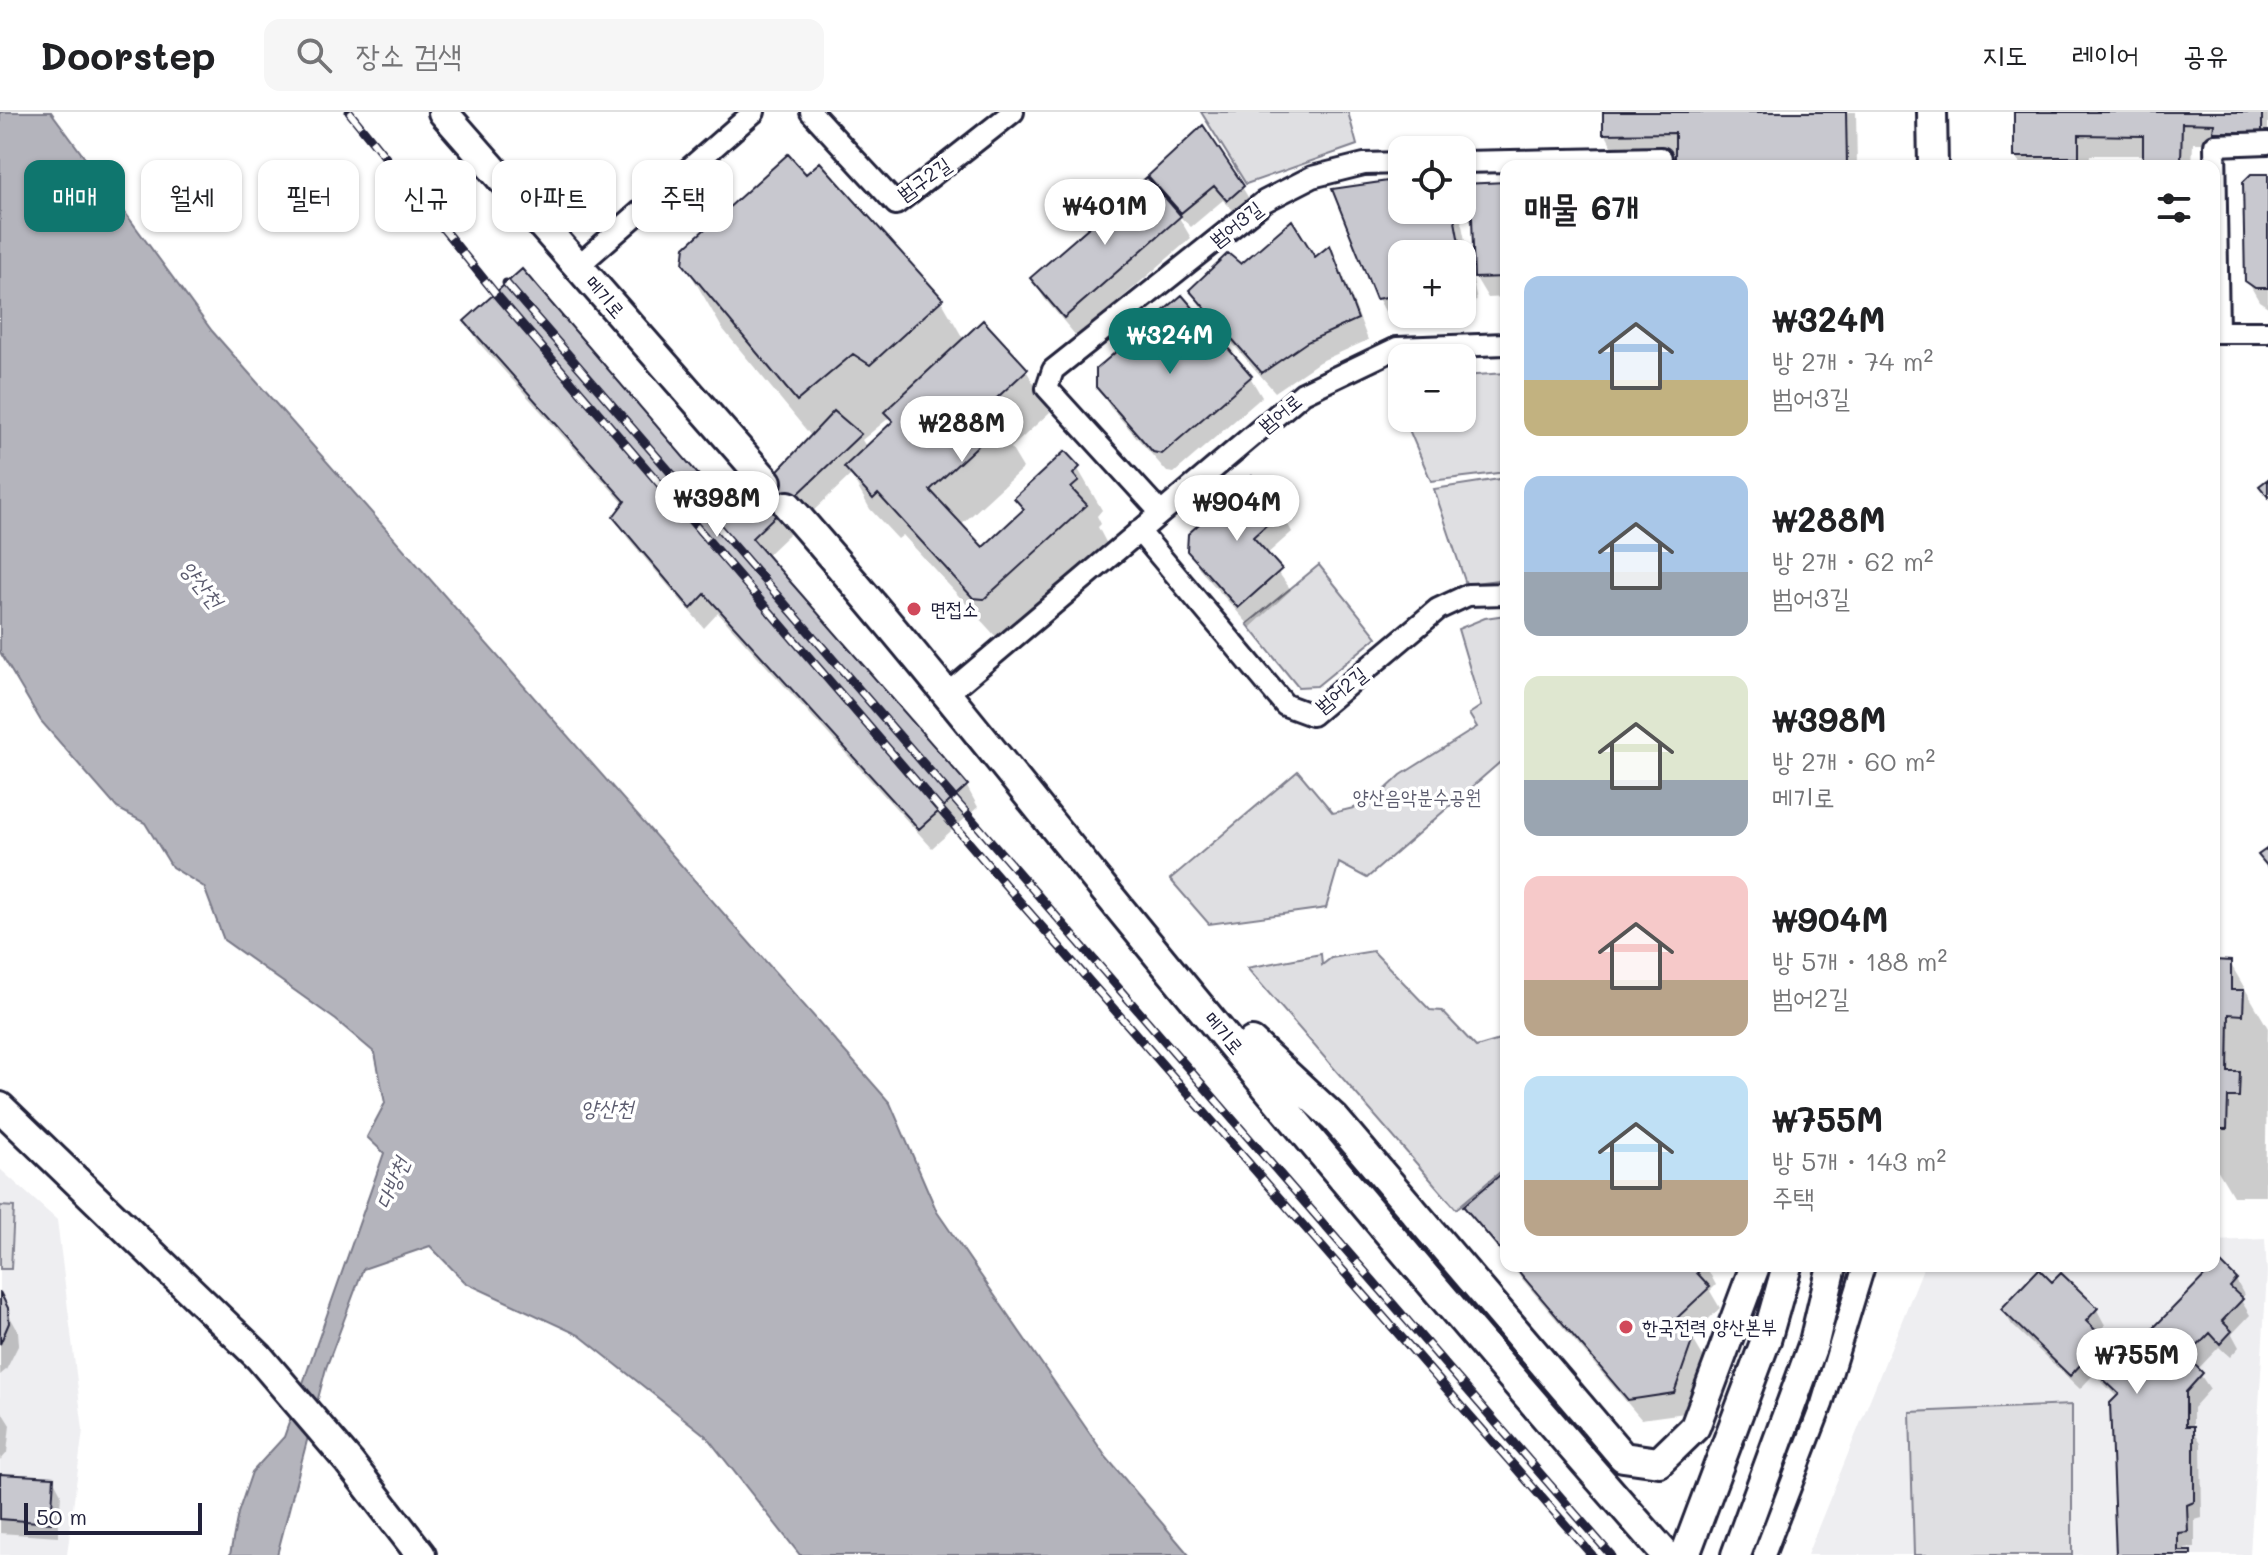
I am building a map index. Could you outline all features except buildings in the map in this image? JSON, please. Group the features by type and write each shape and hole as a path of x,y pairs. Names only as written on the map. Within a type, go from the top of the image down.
{"street":[{"name":"메기로","path":"443,112 767,482"},
{"path":"578,266 754,112"},
{"name":"범구2길","path":"811,112 896,204 1013,112"},
{"path":"1932,112 1933,160"},
{"path":"2215,160 2215,145 2268,143"},
{"path":"1562,160 1661,160"},
{"path":"1476,162 1500,161"},
{"name":"범어3길","path":"1161,513 1047,388 1053,370 1265,201 1312,177 1364,164 1388,163"},
{"path":"2220,332 2268,332"},
{"name":"범어로","path":"947,694 1303,393 1397,348 1500,344"},
{"name":"메기로","path":"788,506 947,694 1166,962 1666,1555"},
{"name":"범어2길","path":"1139,531 1285,705 1312,715 1438,609 1468,595 1500,594"},
{"path":"1166,962 1335,1119 1623,1457 1659,1462 1695,1427 1753,1272"},
{"path":"0,1107 259,1357 349,1462 421,1555"},
{"path":"1685,1555 1767,1337 1785,1272"},
{"path":"1736,1555 1814,1342 1831,1272"},
{"path":"1764,1555 1822,1404 1862,1272"}],"shaded area":[{"path":"0,1169 57,1220 83,1430 67,1555 0,1555"},
{"path":"2265,1239 2267,1273 2250,1555 1807,1555 1922,1272 2220,1272 2220,1241"}],"green space":[{"path":"1201,112 1348,112 1357,145 1246,184"},
{"path":"1500,373 1500,473 1431,481 1410,432 1476,432 1476,375"},
{"path":"1500,479 1500,580 1466,584 1434,489"},
{"path":"1319,565 1377,637 1317,686 1298,687 1247,624"},
{"name":"양산음악분수공원","path":"1500,616 1500,762 1367,878 1339,863 1326,908 1209,924 1170,879 1298,771 1333,813 1370,804 1401,775 1477,727 1469,714 1481,706 1458,629 1485,618"},
{"path":"1373,951 1430,1010 1442,1011 1476,1047 1500,1040 1500,1172 1456,1209 1247,968 1321,954 1322,965 1331,958"},
{"path":"0,1206 14,1207 11,1269 0,1269"},
{"path":"2072,1405 2072,1555 1914,1555 1910,1412"}],"water":[{"name":"양산천","path":"0,112 51,112 86,160 24,160 24,232 125,232 125,213 212,331 890,1103 937,1212 1106,1457 1189,1555 800,1555 706,1436 579,1335 466,1283 430,1246 363,1269 326,1368 277,1555 230,1555 238,1513 252,1472 284,1437 384,1153 367,1137 385,1103 375,1053 336,1020 224,940 204,887 172,867 145,823 117,808 41,721 0,652"}],"railway":[{"path":"349,112 495,293 1014,895 1592,1555"},
{"path":"506,283 1611,1555"}],"place":[{"name":"면접소","path":"914,609"},
{"name":"한국전력 양산본부","path":"1626,1327"}],"water label":[{"name":"다방천","path":"392,1183"}]}
